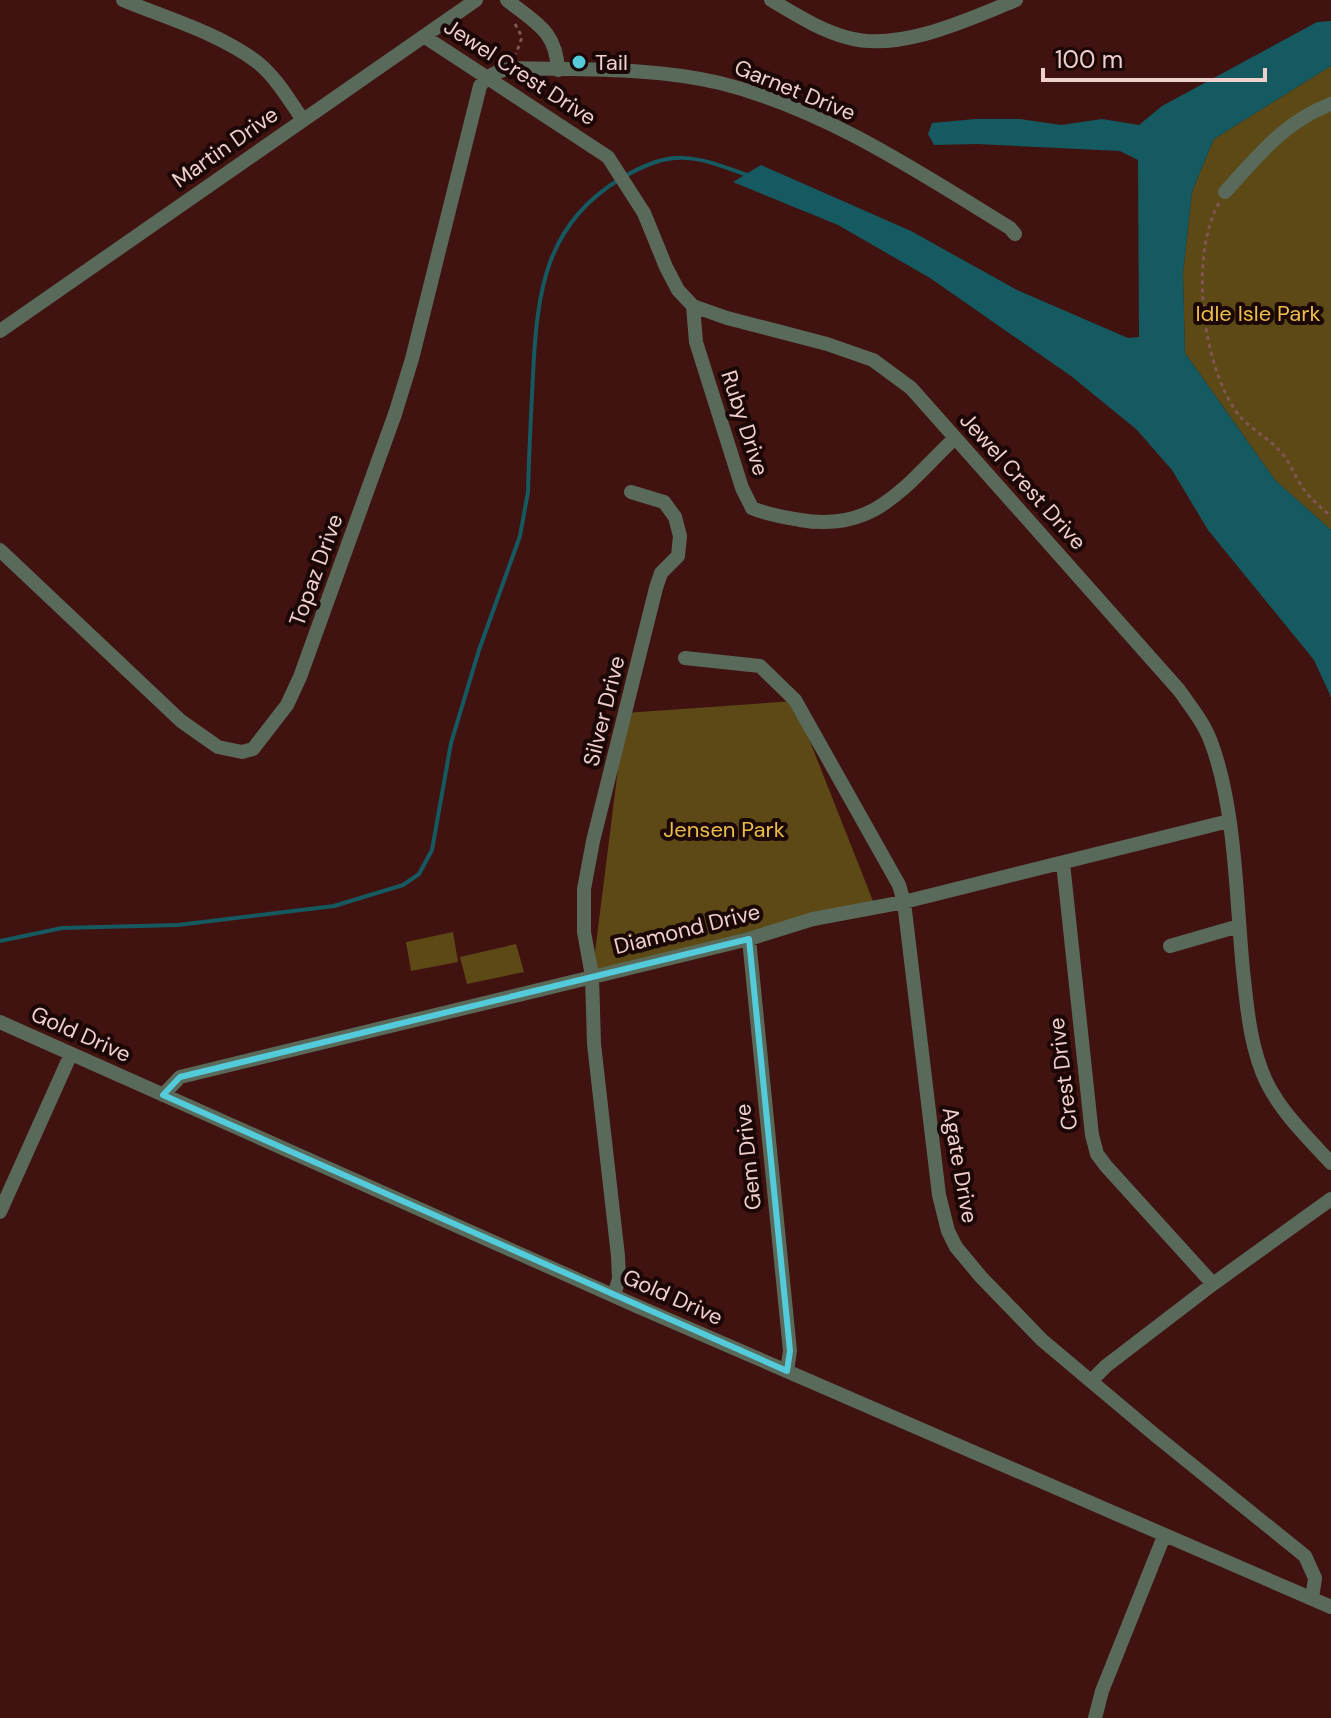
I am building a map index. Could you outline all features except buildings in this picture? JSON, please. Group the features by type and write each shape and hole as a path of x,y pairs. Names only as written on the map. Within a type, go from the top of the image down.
{"street":[{"path":"123,0 217,40 258,63 303,120"},
{"name":"Martin Drive","path":"0,331 476,0"},
{"path":"771,0 827,30 848,38 880,42 923,34 1016,0"},
{"path":"509,1 547,32 557,55 558,70"},
{"name":"Jewel Crest Drive","path":"425,37 608,157 644,213 678,290 693,306 873,360 911,388 1179,690 1210,739 1221,772 1251,1032 1266,1081 1298,1128 1331,1163"},
{"name":"Garnet Drive","path":"485,78 500,70 513,68 640,72 693,78 745,91 853,136 952,192 1015,234"},
{"name":"Topaz Drive","path":"0,550 181,721 218,747 242,752 253,749 287,705 300,677 375,471 412,359 480,86 485,78"},
{"path":"1225,192 1269,142 1310,112 1331,104"},
{"name":"Ruby Drive","path":"693,306 696,342 742,488 752,508 766,514 823,524 866,516 896,494 955,438"},
{"name":"Silver Drive","path":"592,976 584,932 584,889 593,841 656,588 661,573 673,564 680,551 675,517 664,502 631,492"},
{"name":"Agate Drive","path":"685,658 760,666 795,700 899,885 904,902 939,1195 948,1231 956,1247 1042,1340 1305,1556 1315,1578 1312,1599"},
{"name":"Diamond Drive","path":"163,1095 180,1077 749,939 813,919 904,902 1229,821"},
{"name":"Crest Drive","path":"1063,863 1092,1135 1097,1154 1213,1284"},
{"path":"1170,946 1239,926"},
{"name":"Gem Drive","path":"749,939 790,1351 787,1371"},
{"path":"592,976 594,1044 618,1256 619,1279 614,1295"},
{"name":"Gold Drive","path":"0,1022 614,1295 1331,1607"},
{"path":"0,1212 71,1054"},
{"path":"1092,1380 1213,1284 1331,1199"},
{"path":"1095,1718 1102,1691 1164,1536"}],"path":[{"path":"500,70 516,55 522,37 509,1"},
{"path":"1225,192 1214,211 1203,272 1203,316 1215,367 1239,416 1269,444 1278,448 1304,490 1331,517"}],"highlighted area":[{"path":"749,939 790,1351 787,1371 163,1095 180,1077"}],"green space":[{"name":"Idle Isle Park","path":"1331,66 1331,530 1275,480 1185,353 1183,273 1192,192 1214,139"},
{"name":"Jensen Park","path":"794,701 875,906 592,976 625,713"},
{"path":"453,932 458,962 411,971 406,942"},
{"path":"516,944 524,972 467,984 460,957"}],"water":[{"path":"1331,21 1331,66 1214,139 1192,192 1183,273 1185,353 1275,480 1331,530 1331,697 1314,660 1208,530 1172,470 1136,429 1071,376 930,278 838,225 733,182 761,165 911,231 1017,290 1128,338 1139,337 1138,160 1120,151 934,145 928,134 932,123 1020,119 1061,125 1102,119 1139,125 1162,106 1317,22"}],"waterway":[{"path":"0,941 62,928 178,925 334,906 403,885 419,874 432,850 451,743 479,650 520,536 528,492 538,317 542,290 560,240 595,197 620,179 654,162 697,159 747,175"}],"place":[{"name":"Tail","path":"579,62"}]}
